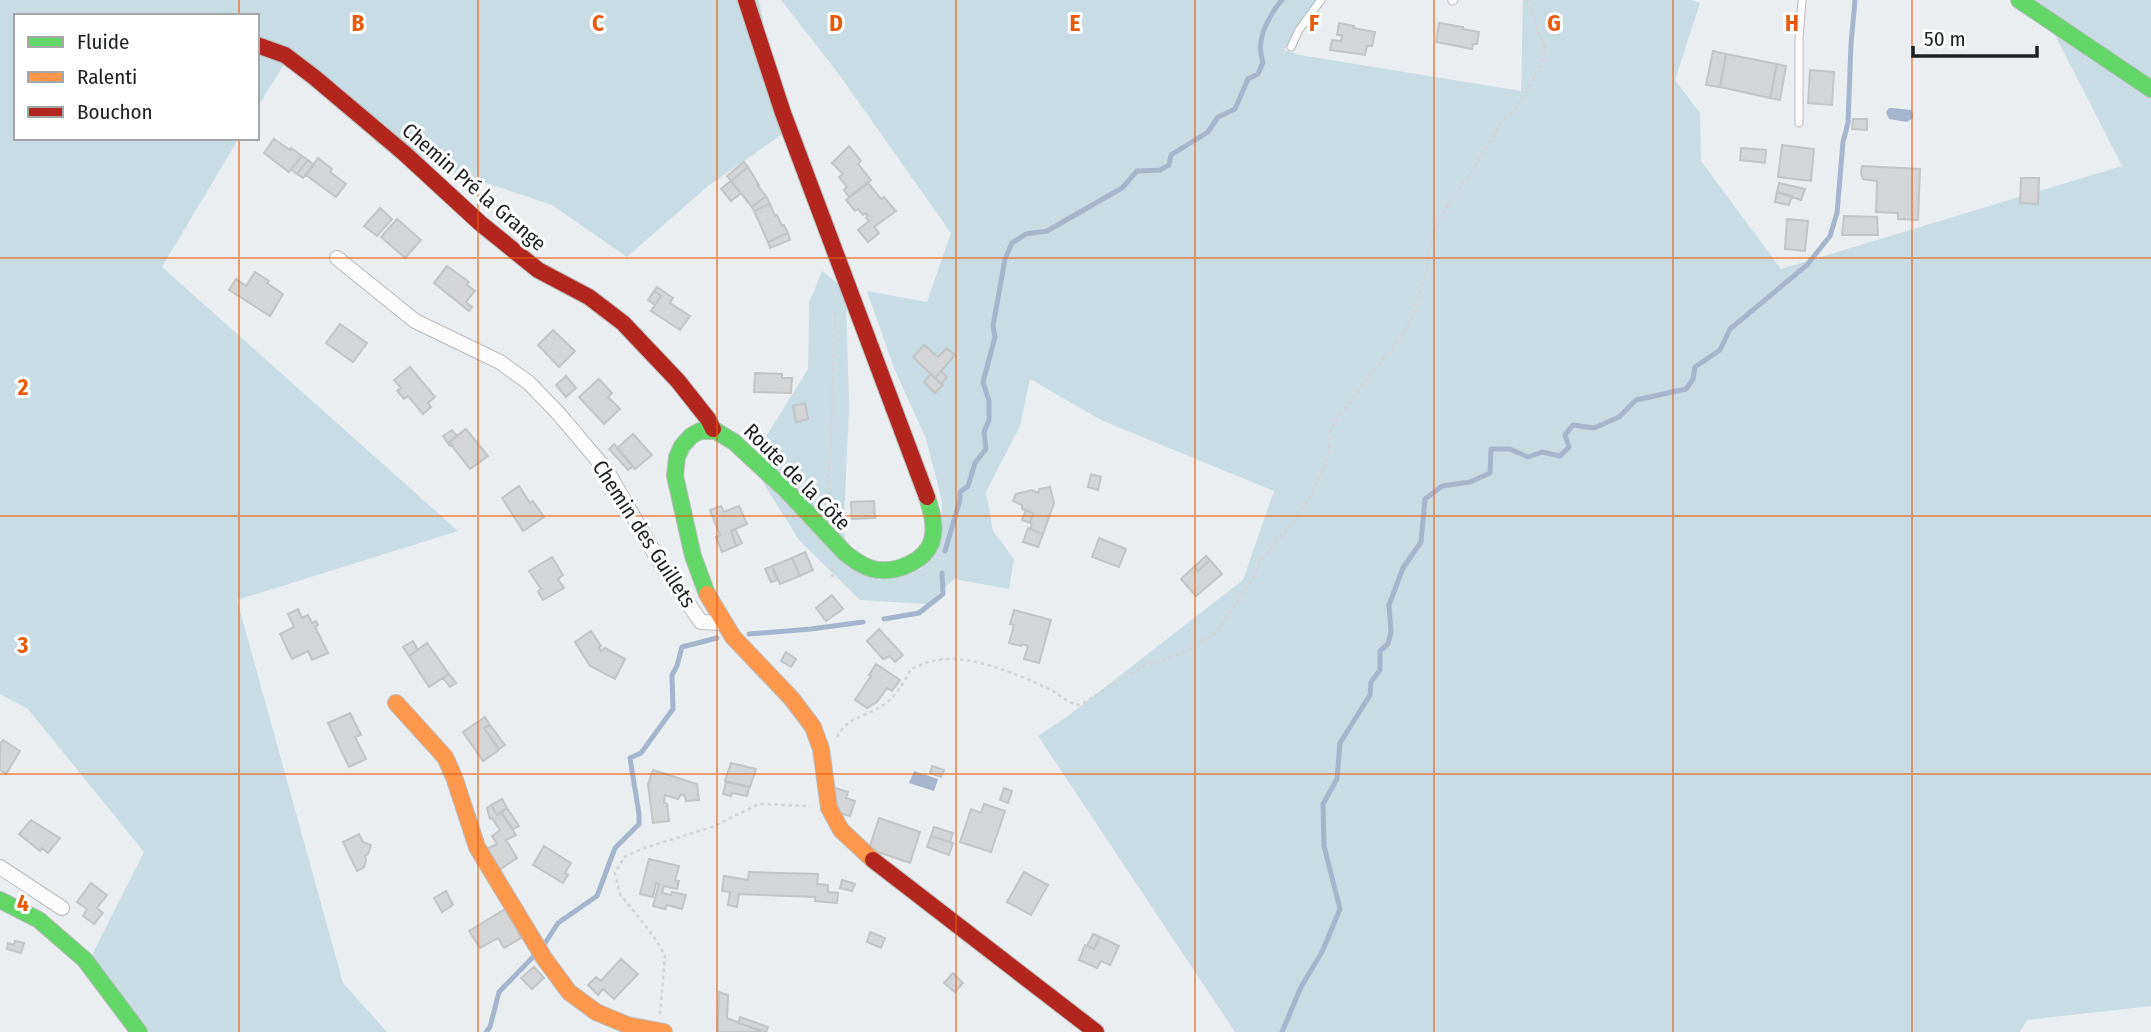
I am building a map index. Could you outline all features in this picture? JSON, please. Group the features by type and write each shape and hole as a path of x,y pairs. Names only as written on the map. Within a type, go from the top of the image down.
{"street":[{"name":"Route de la Côte","path":"746,0 783,113 933,513 934,527 923,555 910,564 888,571 860,565 841,550 789,494 729,437 713,429 696,432 684,442 676,454 676,483 697,567 707,596 723,623 814,729 822,756 822,783 827,806 840,829 857,849 909,885 1096,1032"},
{"path":"2019,0 2151,89"},
{"name":"Chemin Pré la Grange","path":"259,46 285,55 314,77 538,270 589,297 623,323 678,381 713,429"},
{"name":"Chemin des Guillets","path":"337,258 415,321 500,362 529,383 607,471 662,566 701,622 723,623"},
{"path":"396,703 444,757 454,777 477,847 544,958 569,992 596,1012 626,1025 661,1032"},
{"path":"0,867 62,908"},
{"path":"0,900 39,920 85,960 139,1032"}],"lane":[{"path":"1291,47 1299,30 1321,0"},
{"path":"1800,123 1799,39 1802,0"}],"path":[{"path":"822,756 831,748 842,727 852,719 884,705 903,685 911,669 937,660 972,661 1009,672 1056,692 1074,705 1080,705 1145,665 1181,654 1217,632 1253,579 1260,561 1294,522 1311,495 1329,454 1330,430 1411,320 1426,274 1427,254 1440,217 1501,122 1516,108 1528,90 1546,51 1527,0"},
{"path":"827,505 835,309"},
{"path":"661,1032 665,955 620,894 615,873 624,857 712,827 759,804 827,806"}],"shaded area":[{"path":"0,0 759,0 784,133 708,186 627,257 552,205 435,166 288,58 259,105 259,14 14,14 14,140 238,140 162,267 458,531 237,600 343,983 387,1032 139,1032 92,955 144,852 28,709 0,694"},
{"path":"781,0 1318,0 1284,50 1300,55 1521,91 1523,0 1692,0 1700,3 1675,80 1700,113 1701,161 1781,269 2122,166 2053,31 2027,0 2151,0 2151,1006 2027,1020 2020,1032 1235,1032 1038,736 1068,716 1243,580 1274,491 1101,420 1030,379 1020,426 986,492 993,531 1014,559 1009,589 954,579 927,604 860,600 799,540 754,468 764,440 808,369 809,303 822,271 846,290 849,409 845,558 879,580 921,569 940,536 942,501 926,439 894,368 867,291 927,302 951,233 838,73"}],"water":[{"path":"1889,108 1911,110 1913,118 1907,122 1889,119 1886,112"},
{"path":"914,771 938,779 934,791 909,783"}],"building":[{"path":"1339,23 1375,32 1372,46 1367,46 1365,55 1330,50 1332,40 1341,41 1342,35 1337,35"},
{"path":"1439,23 1479,32 1477,44 1473,44 1472,49 1436,42"},
{"path":"1713,51 1726,54 1720,87 1706,85"},
{"path":"1726,54 1777,64 1770,98 1720,87"},
{"path":"1777,64 1786,66 1780,100 1770,98"},
{"path":"1810,70 1834,72 1832,105 1808,103"},
{"path":"1853,119 1867,119 1867,130 1852,129"},
{"path":"274,139 302,156 289,172 264,153"},
{"path":"1782,145 1814,149 1811,181 1778,177"},
{"path":"849,146 861,161 858,164 871,180 849,197 844,190 847,187 839,177 843,174 832,163"},
{"path":"1741,148 1766,150 1765,163 1740,160"},
{"path":"302,156 308,160 297,174 291,169"},
{"path":"318,158 346,184 336,197 306,175"},
{"path":"308,160 314,165 303,178 297,174"},
{"path":"744,162 748,167 731,181 727,176"},
{"path":"1862,166 1920,169 1918,220 1898,219 1898,213 1876,212 1877,181 1863,179"},
{"path":"748,167 766,196 752,207 731,181"},
{"path":"2021,178 2039,178 2038,204 2020,203"},
{"path":"731,181 741,193 731,201 721,189"},
{"path":"868,183 881,199 884,197 896,211 874,227 879,233 868,242 858,230 869,221 866,218 868,216 858,209 855,211 846,200"},
{"path":"1779,183 1805,189 1801,200 1777,192"},
{"path":"1777,192 1792,196 1789,205 1775,202"},
{"path":"766,196 770,204 754,211 752,207"},
{"path":"770,204 788,233 768,242 754,211"},
{"path":"380,208 392,219 377,236 364,226"},
{"path":"1844,216 1877,217 1878,235 1842,235"},
{"path":"397,219 421,240 405,258 381,237"},
{"path":"1787,219 1808,221 1805,251 1785,249"},
{"path":"788,233 790,240 770,248 768,242"},
{"path":"447,266 469,282 467,285 475,291 466,302 472,307 469,311 434,283"},
{"path":"255,272 283,294 270,316 229,290 236,279 246,286"},
{"path":"657,287 673,298 670,303 690,316 680,330 651,311 661,296 654,291"},
{"path":"654,291 661,296 655,305 648,300"},
{"path":"340,324 367,343 353,362 326,343"},
{"path":"553,330 575,351 559,367 538,345"},
{"path":"924,345 938,357 947,348 955,355 935,378 913,357"},
{"path":"410,367 435,397 428,403 431,407 423,414 408,396 404,399 397,391 401,388 394,380"},
{"path":"941,371 947,377 941,384 935,378"},
{"path":"755,373 782,374 782,378 792,378 791,393 754,392"},
{"path":"931,374 943,385 935,393 924,382"},
{"path":"566,376 576,388 566,397 556,385"},
{"path":"599,379 612,393 608,397 620,409 604,424 579,397"},
{"path":"805,403 808,419 796,422 793,406"},
{"path":"466,429 488,456 470,469 449,442"},
{"path":"452,430 457,436 449,442 452,445 450,446 443,436"},
{"path":"633,434 652,455 635,469 617,448"},
{"path":"614,444 633,466 628,470 609,449"},
{"path":"1091,474 1101,477 1098,490 1088,487"},
{"path":"519,486 530,503 533,501 544,517 523,531 502,498"},
{"path":"1050,487 1054,503 1043,534 1030,529 1033,513 1022,509 1022,505 1013,501 1016,494 1032,490 1038,493 1039,489"},
{"path":"874,501 875,518 852,519 851,502"},
{"path":"721,506 724,512 739,506 747,524 731,531 736,546 722,552 716,537 720,535 710,510"},
{"path":"1026,510 1033,513 1030,523 1022,520"},
{"path":"1028,528 1043,534 1038,547 1023,542"},
{"path":"735,529 742,543 736,546 731,531"},
{"path":"1099,538 1126,549 1119,567 1092,557"},
{"path":"805,552 813,570 800,576 792,558"},
{"path":"1206,556 1210,560 1198,571 1194,567"},
{"path":"552,557 563,575 558,579 564,588 543,600 538,591 541,589 529,571"},
{"path":"792,558 800,576 780,584 772,566"},
{"path":"1210,560 1222,574 1196,596 1181,579 1194,567 1198,571"},
{"path":"772,566 777,580 771,582 765,569"},
{"path":"832,595 843,609 826,621 816,608"},
{"path":"298,609 302,618 308,615 312,623 316,621 318,625 315,627 328,653 312,660 308,651 292,659 280,634 294,627 288,614"},
{"path":"1014,610 1051,620 1039,663 1024,659 1028,646 1009,643 1014,625 1010,624"},
{"path":"879,629 903,655 895,662 890,656 883,659 867,641"},
{"path":"591,631 601,646 601,651 605,648 625,659 615,679 590,666 575,642"},
{"path":"413,641 418,650 409,656 403,647"},
{"path":"427,643 449,674 429,687 409,656"},
{"path":"786,652 796,659 791,667 781,661"},
{"path":"876,664 900,680 892,691 887,688 877,702 867,708 855,700"},
{"path":"449,674 456,683 450,687 443,678"},
{"path":"350,713 361,735 355,737 366,759 349,767 328,723"},
{"path":"485,717 490,725 484,728 499,750 483,761 463,732"},
{"path":"490,725 505,745 499,749 484,728"},
{"path":"3,740 20,751 6,774 0,770 0,744"},
{"path":"731,763 756,769 750,787 725,781"},
{"path":"932,766 944,770 941,777 930,773"},
{"path":"653,770 697,784 699,800 686,801 681,794 678,799 665,795 669,821 653,823 648,784"},
{"path":"726,782 749,787 747,796 723,794"},
{"path":"829,786 848,792 846,798 855,801 850,816 838,813"},
{"path":"1004,788 1012,791 1008,803 1000,800"},
{"path":"502,799 507,808 497,815 491,805"},
{"path":"984,804 1005,811 991,852 960,842 971,809 981,813"},
{"path":"491,805 497,815 501,812 516,835 506,840 517,858 496,872 483,851 497,844 492,836 500,830 492,818 490,819 487,808"},
{"path":"507,808 519,826 513,829 501,812"},
{"path":"879,818 920,832 910,863 869,849"},
{"path":"31,820 60,838 48,853 42,848 40,851 19,834"},
{"path":"934,827 953,833 950,842 931,836"},
{"path":"359,834 363,842 371,845 365,856 364,867 357,871 343,842"},
{"path":"931,836 953,843 949,855 927,847"},
{"path":"544,846 571,863 563,883 533,865"},
{"path":"649,859 679,866 675,880 679,881 677,889 664,886 662,893 686,895 682,909 667,905 665,909 653,906 659,884 656,883 653,897 640,894"},
{"path":"749,872 818,874 817,884 828,885 828,892 838,893 837,903 815,901 815,897 739,894 737,907 728,905 730,892 722,891 724,876 748,880"},
{"path":"1024,872 1048,885 1031,915 1007,902"},
{"path":"842,880 855,884 852,891 840,888"},
{"path":"91,883 107,895 97,908 103,913 94,924 83,916 87,909 77,902"},
{"path":"446,891 453,905 442,912 434,898"},
{"path":"507,908 521,938 504,948 498,938 480,948 469,931"},
{"path":"870,932 885,938 881,948 867,942"},
{"path":"1093,934 1100,937 1094,949 1087,946"},
{"path":"1100,937 1119,946 1110,965 1101,961 1097,968 1079,960 1085,945 1094,949"},
{"path":"15,941 24,943 21,953 7,949 8,943 14,945"},
{"path":"621,959 638,974 614,999 603,989 598,995 588,985 596,977 601,981"},
{"path":"534,967 544,978 532,989 521,978"},
{"path":"953,973 963,983 955,992 944,983"},
{"path":"719,992 728,995 727,1018 762,1032 718,1032"},
{"path":"740,1017 768,1027 766,1032 738,1023"}],"waterway":[{"path":"945,551 960,492 968,486 975,463 986,449 984,432 989,420 989,401 983,382 995,337 993,326 1005,259 1012,243 1026,234 1047,231 1122,188 1137,171 1160,170 1169,165 1171,155 1208,132 1218,117 1235,109 1248,79 1258,74 1263,62 1261,45 1264,29 1282,0"},
{"path":"1282,1032 1340,909 1324,846 1323,804 1337,779 1340,743 1370,695 1371,682 1380,670 1380,651 1388,644 1391,632 1389,605 1403,568 1421,542 1425,499 1442,486 1470,482 1490,473 1491,449 1510,449 1528,457 1542,452 1560,456 1569,447 1565,435 1573,425 1594,428 1619,417 1636,400 1686,389 1693,379 1695,367 1720,350 1730,329 1807,265 1830,236 1837,213 1843,142 1848,123 1855,0"},
{"path":"884,619 919,613 943,594 942,573"},
{"path":"749,634 863,622"},
{"path":"542,948 558,923 597,896 615,848 639,824 630,758 641,753 673,709 672,675 682,647 717,638"},
{"path":"486,1032 490,1027 499,992 535,955"}],"traffic: fast":[{"path":"2019,0 2151,89"},
{"path":"707,594 693,556 675,476 677,457 682,446 700,431 716,431 734,442 787,491 845,553 873,569 890,570 908,565 929,548 933,529 927,497"},
{"path":"0,900 39,920 85,960 139,1032"}],"traffic: slow":[{"path":"707,594 733,637 792,699 813,727 821,749 829,808 841,830 873,860"},
{"path":"396,703 445,757 477,847 544,958 569,992 596,1012 627,1025 664,1032"}],"traffic: jam":[{"path":"746,0 783,113 927,497"},
{"path":"259,46 285,55 314,77 404,153 480,223 538,270 589,297 623,323 678,381 713,429"},
{"path":"873,860 1096,1032"}]}
